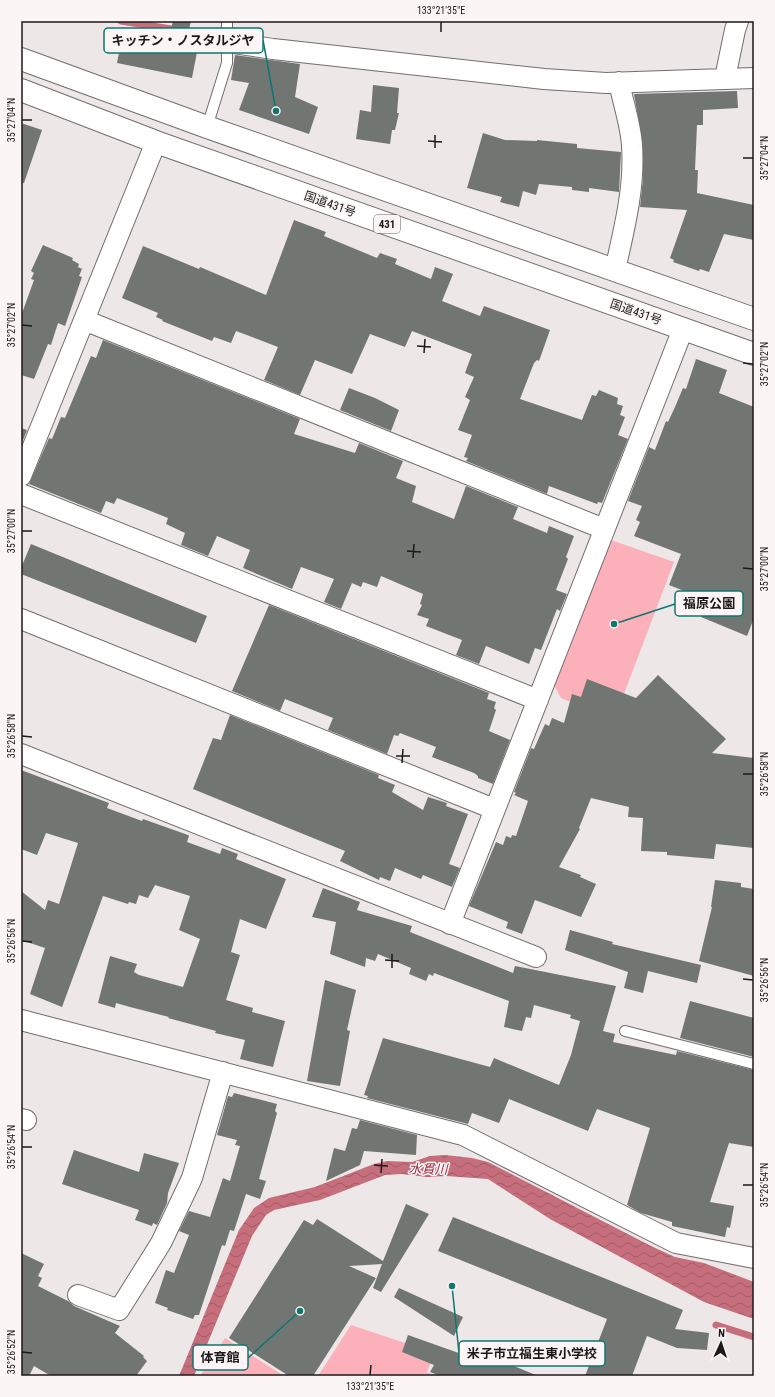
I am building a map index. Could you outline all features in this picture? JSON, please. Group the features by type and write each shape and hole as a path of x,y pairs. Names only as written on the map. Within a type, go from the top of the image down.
{"highway":[{"path":"21,59 207,127 754,319"},
{"name":"国道431号","path":"21,90 156,142 754,354"}],"street":[{"path":"725,78 738,21"},
{"path":"227,42 281,50 544,79 619,82 754,78"},
{"path":"615,270 626,223 632,173 632,145 619,82"},
{"path":"21,476 156,142"},
{"path":"84,320 604,529"},
{"path":"450,924 683,329"},
{"path":"21,494 538,700"},
{"path":"21,619 494,809"},
{"path":"21,754 536,957"},
{"path":"21,1020 463,1135 676,1243 754,1258"},
{"path":"78,1295 119,1310 161,1243 192,1178 224,1072"}],"lane":[{"path":"207,127 227,63 227,21"},
{"path":"625,1031 754,1064"}],"shaded area":[{"path":"611,540 674,562 614,720 561,698 554,685"},
{"path":"351,1325 435,1353 427,1372 436,1376 318,1376"},
{"path":"225,1338 284,1376 200,1376"}],"water":[{"name":"水貫川","path":"445,1155 472,1158 488,1162 675,1257 704,1263 754,1282 754,1319 704,1302 550,1219 488,1179 446,1176 427,1177 402,1174 385,1175 320,1200 274,1210 266,1215 252,1236 194,1376 179,1376 239,1230 254,1208 269,1198 315,1187 374,1164 387,1161 412,1162 430,1156"}],"building":[{"path":"173,21 191,21 184,49 197,52 192,78 117,63 122,37 166,46"},
{"path":"235,55 300,64 295,97 318,107 309,134 239,110 249,83 231,80"},
{"path":"373,85 399,88 397,113 399,113 395,130 392,130 390,144 356,139 360,110 371,112"},
{"path":"737,91 738,108 703,110 703,125 697,125 695,170 698,170 697,193 754,205 754,240 724,234 709,272 700,269 699,271 673,262 674,260 670,258 687,210 640,207 643,178 643,146 634,94"},
{"path":"21,123 42,130 24,183 21,183"},
{"path":"483,133 505,140 537,140 577,144 577,148 621,152 619,192 589,188 589,192 572,190 572,187 539,184 536,195 523,191 519,207 500,202 502,197 467,188"},
{"path":"294,220 326,232 324,236 377,258 380,253 397,259 395,264 431,279 435,267 453,274 442,301 480,316 484,306 550,330 539,361 537,360 534,363 520,399 582,420 592,395 596,396 599,390 618,398 617,404 623,406 620,415 625,417 618,435 628,439 602,503 598,502 597,504 549,486 547,494 466,461 468,458 464,457 472,435 458,430 470,400 465,397 474,377 465,373 472,354 412,331 405,347 370,334 352,374 315,360 300,395 264,380 278,347 236,331 231,343 214,337 212,341 162,321 163,320 156,317 158,313 122,298 143,246 199,269 200,267 266,295"},
{"path":"43,245 73,258 72,260 79,264 78,267 82,269 79,276 82,277 65,326 58,323 51,345 48,344 34,379 21,375 21,316 34,280 31,279 34,273 31,271"},
{"path":"103,340 300,419 294,434 355,453 359,443 403,461 396,478 416,486 412,502 454,519 466,486 518,507 513,519 547,533 549,526 574,536 566,557 568,559 556,590 567,594 560,611 557,609 541,650 535,648 529,664 486,646 479,664 456,655 462,640 426,626 429,619 417,615 422,605 420,604 423,594 381,576 377,587 363,582 361,587 352,583 341,609 324,602 334,579 301,567 292,589 243,568 250,550 217,536 208,556 181,545 185,533 166,524 168,518 117,498 114,504 106,501 101,513 29,484 49,438 52,439 61,417 65,418 91,356 96,358"},
{"path":"696,359 727,370 719,393 754,407 754,618 747,636 701,617 705,607 700,605 702,598 669,585 681,554 634,536 640,522 636,520 642,506 628,501 649,447 655,450 666,421 668,422 683,388 686,389"},
{"path":"349,388 375,398 399,410 391,431 340,410"},
{"path":"21,428 27,430 21,445"},
{"path":"31,544 207,616 196,643 21,574 21,568"},
{"path":"269,605 489,693 487,699 496,702 494,708 496,710 489,731 510,740 493,784 478,778 478,776 474,773 432,757 436,747 400,733 398,736 394,735 387,754 328,730 333,718 285,699 280,711 232,691"},
{"path":"658,675 726,739 712,753 754,758 754,848 716,844 714,859 667,855 667,852 641,851 643,818 628,817 629,807 591,798 579,828 580,829 559,867 581,875 580,877 596,884 581,917 535,900 522,934 506,928 508,922 469,906 496,842 503,845 506,836 511,838 512,835 516,836 528,801 514,795 516,793 514,792 531,748 534,749 545,724 549,726 552,718 564,723 572,694 581,697 587,679 636,698"},
{"path":"230,715 379,775 378,778 395,785 392,792 423,810 428,797 447,803 446,806 468,814 449,864 460,868 452,887 423,875 421,879 395,868 390,881 380,877 379,880 340,861 345,851 193,789 213,738 221,740"},
{"path":"21,770 109,803 107,808 142,821 143,819 188,835 187,842 220,854 222,848 238,854 236,859 286,879 266,929 240,919 231,952 240,955 226,1000 253,1008 252,1012 285,1021 273,1067 240,1059 245,1040 215,1033 216,1031 116,1003 115,1008 98,1003 110,956 137,964 134,972 139,975 183,987 200,939 179,930 190,896 155,885 148,898 139,895 136,904 129,902 128,904 103,896 62,1007 30,994 45,948 21,940 21,891 45,910 48,900 59,904 78,843 46,833 37,855 21,849"},
{"path":"715,880 741,883 741,887 754,889 754,976 699,961 712,907"},
{"path":"323,888 360,902 357,910 412,926 410,932 513,973 515,966 616,986 603,1031 615,1034 613,1042 676,1055 677,1051 754,1070 754,1147 729,1143 710,1202 734,1206 730,1228 727,1227 725,1237 672,1226 672,1222 641,1213 627,1205 650,1128 597,1109 588,1131 509,1099 499,1123 472,1113 468,1124 367,1098 368,1096 364,1095 383,1038 490,1067 494,1058 559,1085 571,1055 580,1021 570,1018 571,1015 534,1005 531,1018 526,1017 522,1031 504,1027 509,1001 434,973 433,976 429,974 426,981 409,974 411,968 378,954 375,961 366,958 365,967 330,954 336,922 312,917"},
{"path":"570,930 613,942 612,944 701,965 697,983 648,971 643,993 624,988 628,972 565,950"},
{"path":"325,980 356,990 347,1030 350,1031 340,1086 307,1081"},
{"path":"690,1001 754,1018 754,1057 680,1038"},
{"path":"234,1093 277,1104 275,1111 277,1113 259,1179 266,1181 260,1199 246,1194 234,1231 230,1230 225,1246 222,1245 199,1315 195,1315 193,1319 167,1310 168,1308 155,1303 166,1270 174,1273 189,1235 179,1231 189,1211 210,1217 223,1178 230,1181 240,1146 235,1145 237,1140 217,1135 228,1096 232,1097"},
{"path":"360,1120 417,1135 416,1155 364,1151 360,1165 326,1181 334,1148 345,1151 352,1128 357,1129"},
{"path":"74,1150 139,1172 144,1153 179,1163 168,1193 167,1203 157,1225 153,1223 152,1226 135,1220 139,1210 62,1184"},
{"path":"406,1204 429,1214 381,1292 373,1288 382,1264 349,1266 376,1278 313,1376 289,1376 229,1338 304,1220 313,1225 317,1219 383,1261"},
{"path":"453,1217 683,1310 675,1329 709,1333 707,1350 677,1348 647,1336 632,1376 585,1376 607,1319 438,1251"},
{"path":"21,1253 44,1264 38,1276 42,1278 38,1286 68,1301 74,1306 120,1326 115,1333 144,1356 143,1357 147,1361 136,1376 51,1376 34,1366 29,1376 21,1376"},
{"path":"399,1288 463,1317 454,1336 394,1297"},
{"path":"408,1335 484,1362 488,1355 538,1376 440,1376 430,1372 434,1365 402,1352"}],"waterway":[{"path":"121,21 215,36"},
{"path":"716,1325 754,1337"}],"place":[{"name":"キッチン・ノスタルジヤ","path":"276,111"},
{"name":"福原公園","path":"614,624"},
{"name":"米子市立福生東小学校","path":"452,1286"},
{"name":"体育館","path":"300,1311"}]}
